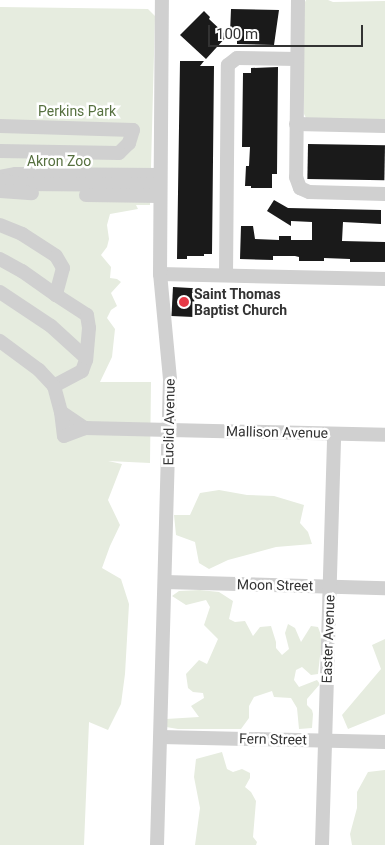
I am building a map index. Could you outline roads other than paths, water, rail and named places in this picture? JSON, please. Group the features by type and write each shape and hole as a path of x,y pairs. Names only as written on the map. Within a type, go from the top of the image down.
{"street":[{"name":"Euclid Avenue","path":"157,845 170,430 170,355 161,307 160,274 162,0"},
{"path":"298,0 296,177 300,188 309,192 385,194"},
{"path":"226,275 228,65 237,58 297,59"},
{"path":"296,124 385,126"},
{"path":"0,126 132,130 128,146 118,153 0,151"},
{"path":"0,179 23,174 160,186"},
{"path":"0,191 160,186"},
{"path":"0,225 22,234 56,256 63,268 56,295"},
{"path":"0,259 22,270 87,315 89,328 86,358 82,371 54,386"},
{"path":"160,274 385,280"},
{"path":"0,292 43,321 86,358"},
{"path":"0,341 39,370 54,386 61,412 62,442 85,428 61,412"},
{"name":"Mallison Avenue","path":"85,428 385,435"},
{"name":"Easter Avenue","path":"322,845 334,434"},
{"name":"Moon Street","path":"165,582 385,588"},
{"name":"Fern Street","path":"161,737 385,742"}],"place":[{"name":"Saint Thomas Baptist Church","path":"184,302"}],"park label":[{"name":"Perkins Park","path":"77,111"},
{"name":"Akron Zoo","path":"59,161"}]}
